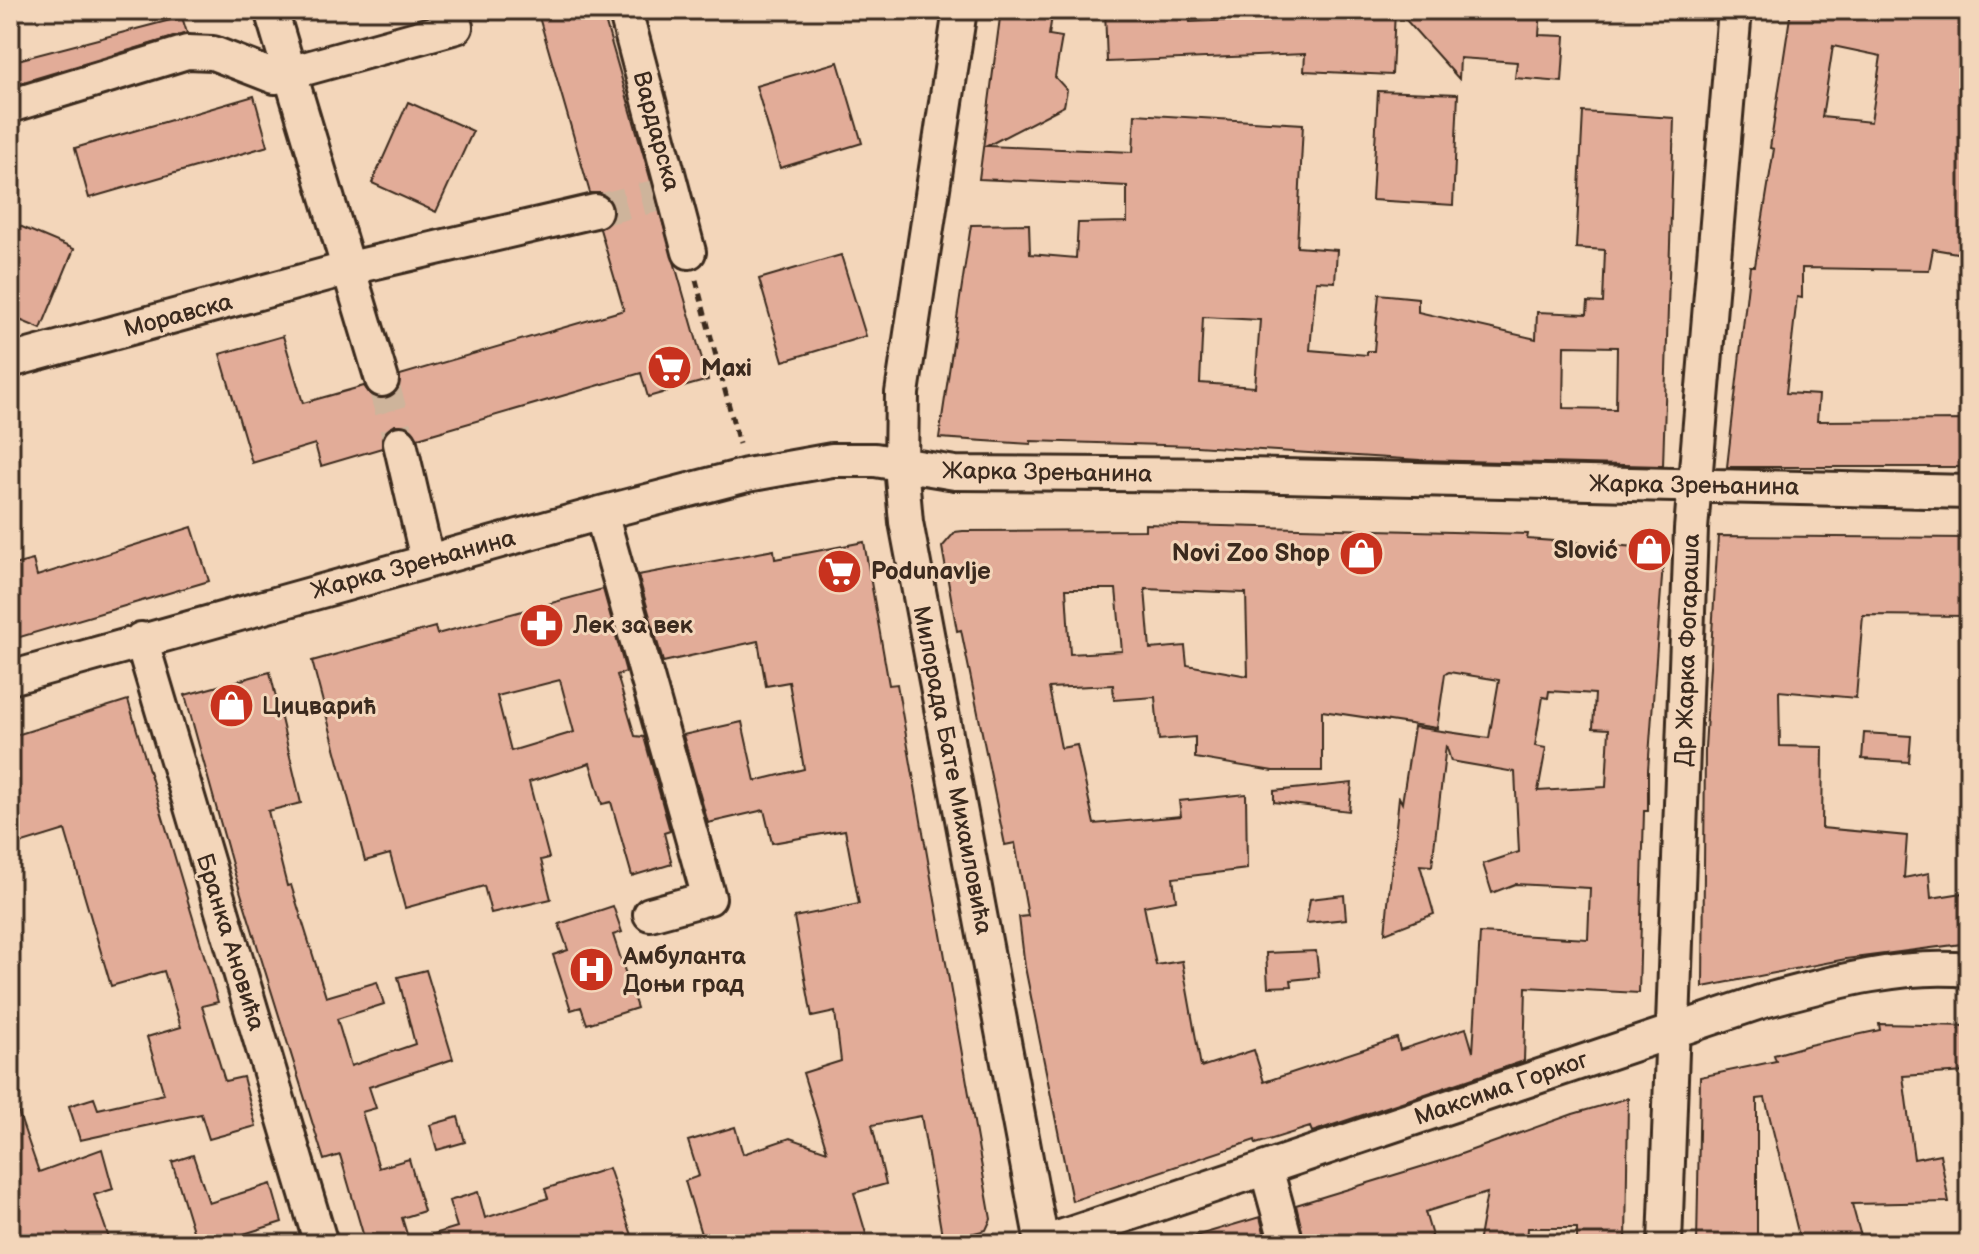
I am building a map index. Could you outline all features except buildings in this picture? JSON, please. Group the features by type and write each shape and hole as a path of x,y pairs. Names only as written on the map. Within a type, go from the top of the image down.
{"street":[{"path":"271,10 346,269 382,380"},
{"name":"Вардарска","path":"625,10 664,194 689,252"},
{"name":"Милорада Бате Михаиловића","path":"960,10 902,393 901,465 906,522 1041,1244"},
{"name":"Др Жарка Фогараша","path":"1665,1244 1694,485 1735,10"},
{"path":"10,106 187,52 213,53 275,77 456,27"},
{"name":"Моравска","path":"10,361 346,269 595,211"},
{"path":"400,443 427,559"},
{"name":"Жарка Зрењанина","path":"10,678 427,559 601,513 747,475 849,458 955,473 1969,492"},
{"path":"601,513 709,898 650,914"},
{"name":"Бранка Ановића","path":"141,639 321,1244"},
{"name":"Максима Горког","path":"1041,1244 1673,1030 1839,981 1912,970 1969,970"},
{"path":"1266,1168 1287,1244"}],"path":[{"path":"689,252 740,445"},
{"path":"725,449 752,442"}],"tunnel":[{"path":"595,211 655,196"},
{"path":"382,380 400,443"}],"place":[{"name":"Maxi","path":"670,368"},
{"name":"Slović","path":"1649,550"},
{"name":"Novi Zoo Shop","path":"1361,553"},
{"name":"Podunavlje","path":"840,571"},
{"name":"Лек за век","path":"542,625"},
{"name":"Цицварић","path":"231,706"},
{"name":"Амбуланта Доњи град","path":"592,970"}]}
